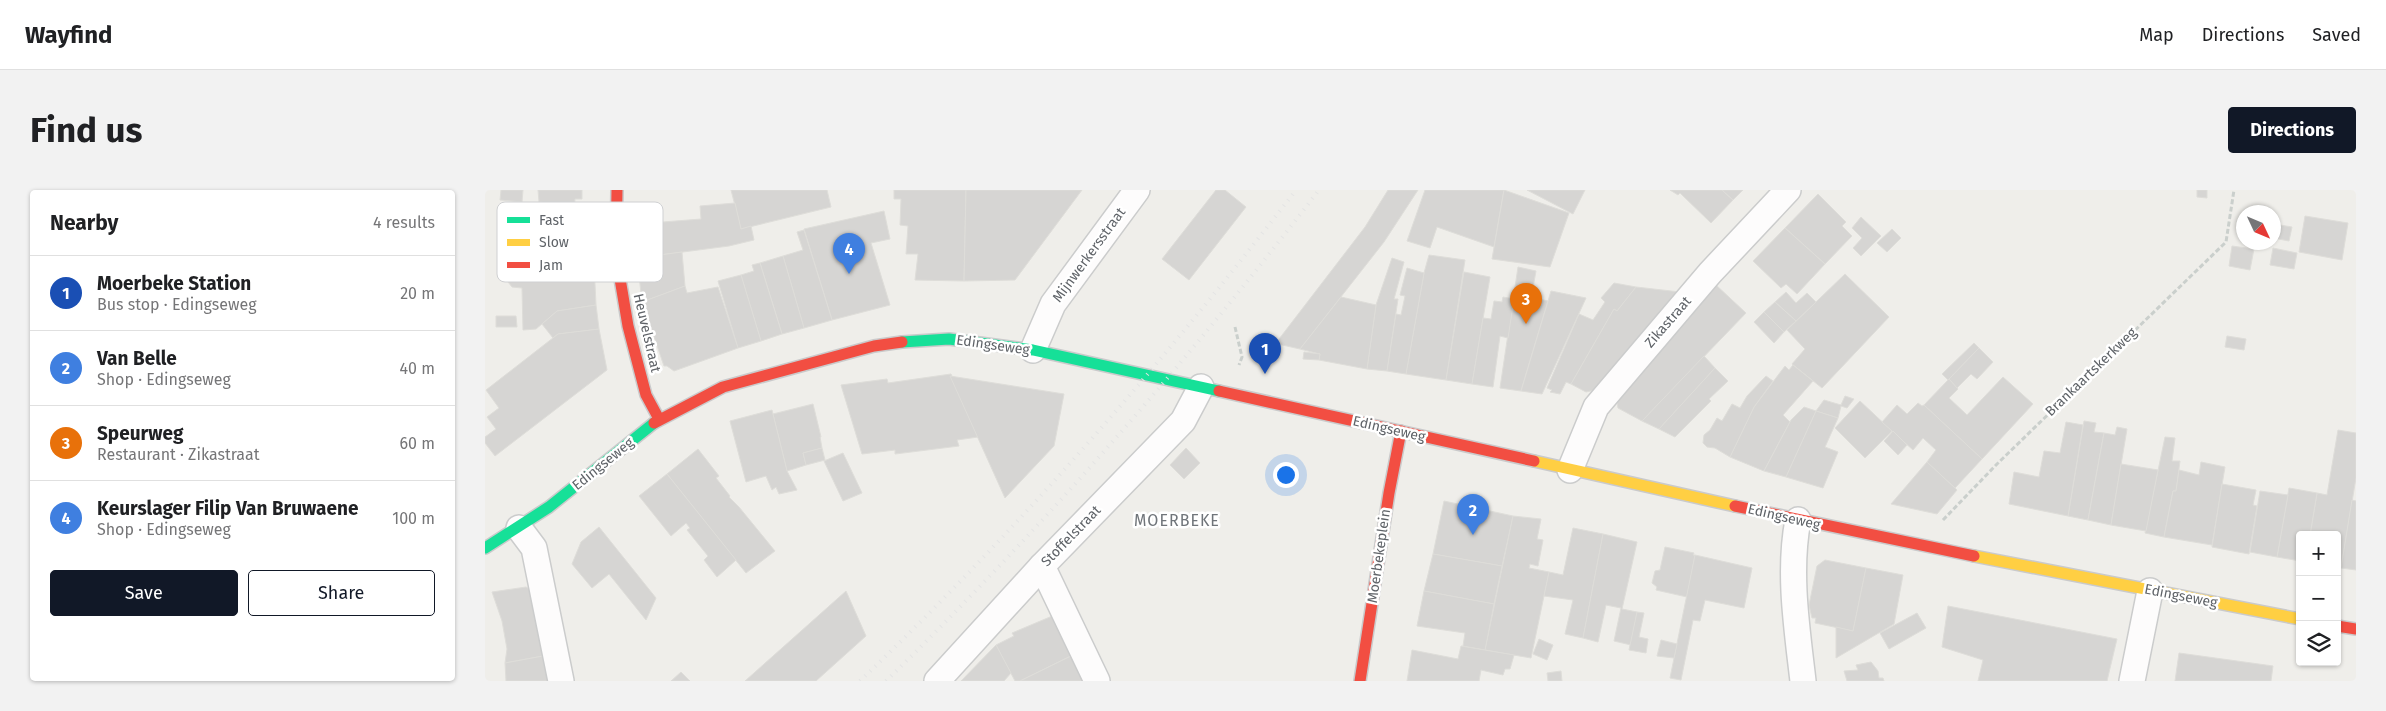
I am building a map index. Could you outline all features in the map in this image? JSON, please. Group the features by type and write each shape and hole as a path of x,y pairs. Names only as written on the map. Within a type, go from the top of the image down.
{"main road":[{"name":"Heuvelstraat","path":"621,282 628,326 646,395 659,419"},
{"name":"Edingseweg","path":"485,548 519,528 659,419 723,387 874,346 921,340 949,339 1033,350 1798,520 1932,548 2296,618"},
{"name":"Moerbekeplein","path":"1360,681 1371,620 1379,541 1401,431"},
{"path":"2341,627 2356,629"}],"street":[{"name":"Mijnwerkersstraat","path":"1033,350 1053,304 1137,190"},
{"name":"Zikastraat","path":"1570,470 1596,407 1710,273 1788,190"},
{"name":"Stoffelstraat","path":"937,681 1042,566 1183,420 1201,387"},
{"path":"1798,520 1794,544 1796,615 1803,681"},
{"path":"519,528 533,548 561,681"},
{"path":"1042,566 1097,681"},
{"path":"2133,681 2150,590"}],"path":[{"name":"Brankaartskerkweg","path":"1932,548 1942,520 1997,464 2226,242 2234,190"},
{"path":"1230,393 1242,356 1235,327"}],"building":[{"path":"501,190 523,190 522,202 500,200"},
{"path":"538,190 582,190 582,199 575,199 575,202 539,202"},
{"path":"731,190 827,190 831,207 741,229"},
{"path":"894,190 966,190 964,281 915,280 918,254 906,254 908,226 900,225 901,199 894,199"},
{"path":"966,190 1082,190 1015,280 964,281"},
{"path":"1216,190 1225,190 1246,207 1189,280 1162,259"},
{"path":"1388,190 1418,190 1384,242 1300,349 1278,344 1279,339 1365,227"},
{"path":"1425,190 1504,190 1494,247 1437,227 1430,248 1407,241"},
{"path":"1504,190 1569,213 1550,267 1492,259"},
{"path":"1527,190 1585,190 1573,214"},
{"path":"1670,190 1722,190 1733,200 1711,223 1680,193 1678,195"},
{"path":"1722,190 1743,190 1733,200"},
{"path":"2197,190 2207,190 2207,198 2197,197"},
{"path":"1818,194 1846,222 1842,226 1852,236 1825,264 1785,228"},
{"path":"735,203 741,229 751,226 754,240 729,246 663,255 663,222 701,219 700,206"},
{"path":"884,211 890,239 871,243 890,305 832,320 804,229"},
{"path":"2305,216 2348,223 2342,260 2299,252"},
{"path":"1861,217 1881,236 1861,256 1853,248 1862,238 1852,228"},
{"path":"2281,225 2292,227 2289,241 2281,240"},
{"path":"1785,228 1825,264 1797,294 1786,284 1781,288 1753,261"},
{"path":"1892,229 1901,238 1887,252 1877,243"},
{"path":"804,230 832,320 804,328 783,256 803,250 797,232"},
{"path":"2232,246 2236,247 2236,250 2254,250 2250,270 2229,266"},
{"path":"2273,250 2297,253 2294,269 2270,265"},
{"path":"682,252 685,286 642,302 640,282 663,282 663,255"},
{"path":"1429,255 1465,260 1446,380 1406,374"},
{"path":"783,256 804,328 782,334 760,263"},
{"path":"1392,258 1404,262 1394,299 1398,299 1387,371 1367,369 1376,305"},
{"path":"760,263 782,334 761,341 741,275 754,271 752,265"},
{"path":"1518,267 1536,271 1529,309 1536,309 1539,299 1548,301 1521,391 1500,388"},
{"path":"1407,268 1424,273 1406,374 1387,371 1396,314 1401,315 1405,296 1400,295"},
{"path":"1464,272 1490,277 1472,384 1446,380"},
{"path":"1845,274 1889,317 1822,388 1792,364 1805,349 1787,330"},
{"path":"741,275 761,341 738,348 718,281"},
{"path":"508,282 595,282 596,305 557,311 536,329 523,330 522,288 512,287"},
{"path":"1614,283 1636,287 1617,311 1614,309 1571,384 1566,382 1560,394 1550,392 1552,390 1547,388 1579,314 1593,320 1605,302 1601,298"},
{"path":"1716,285 1746,313 1642,421 1618,408 1616,396"},
{"path":"685,286 687,293 718,287 738,348 674,371 664,366 642,302"},
{"path":"1636,287 1680,292 1595,390 1586,392 1571,384 1614,309 1617,311"},
{"path":"1551,291 1586,298 1542,394 1521,391"},
{"path":"1786,292 1796,303 1807,293 1816,302 1796,321 1775,302"},
{"path":"1341,297 1376,305 1367,369 1319,360 1320,354 1300,349"},
{"path":"1503,297 1514,299 1508,338 1500,336 1493,387 1472,384 1483,318 1491,319 1494,301 1502,302"},
{"path":"1775,302 1796,321 1784,332 1764,312"},
{"path":"596,305 599,329 558,334 553,338 542,324 557,311"},
{"path":"1764,312 1784,332 1774,343 1754,322"},
{"path":"496,316 516,316 517,327 496,327"},
{"path":"599,329 607,370 495,456 485,443 485,437 496,429 487,417 499,408 486,390 558,334"},
{"path":"2227,336 2246,339 2244,350 2225,347"},
{"path":"1974,343 1979,348 1948,380 1942,374"},
{"path":"1979,348 1993,362 1977,379 1971,374 1957,388 1949,379"},
{"path":"1304,352 1320,354 1319,360 1303,359"},
{"path":"1704,356 1715,368 1659,429 1642,421"},
{"path":"1793,365 1813,381 1783,415 1790,422 1764,471 1730,457 1754,407 1785,366 1789,370"},
{"path":"1715,368 1728,381 1709,399 1711,401 1675,437 1659,429"},
{"path":"951,374 978,437 957,440 959,446 895,454 895,450 862,454 841,385 887,379 888,383"},
{"path":"950,376 1064,394 1054,446 1005,498"},
{"path":"1766,376 1773,381 1754,407 1730,457 1715,448 1707,447 1703,443 1704,435 1710,430 1717,418 1722,421 1732,404 1740,408 1747,396"},
{"path":"2003,377 2033,404 1982,459 1924,405 1949,379 1958,389 1949,398 1967,415"},
{"path":"1845,396 1854,399 1847,408 1841,406 1838,418 1816,411 1824,400 1841,405"},
{"path":"1860,401 1892,431 1865,458 1835,428"},
{"path":"1918,403 1922,406 1924,405 1982,459 1955,488 1927,462 1936,450 1923,438 1913,450 1882,422 1897,405 1907,414"},
{"path":"813,404 822,448 803,453 806,465 787,471 773,414"},
{"path":"1804,407 1816,411 1786,477 1764,471 1791,420"},
{"path":"772,410 787,471 797,490 779,494 776,487 772,490 766,476 746,482 730,421"},
{"path":"1816,411 1838,418 1825,447 1838,452 1823,488 1786,477"},
{"path":"2084,421 2096,423 2094,432 2104,433 2088,520 2068,516"},
{"path":"2066,422 2083,425 2068,516 2009,504 2014,472 2039,477 2044,451 2060,453"},
{"path":"2117,427 2127,429 2111,525 2088,520 2104,433 2115,435"},
{"path":"2338,430 2356,433 2356,478 2341,568 2341,531 2311,531 2317,493 2327,495"},
{"path":"1893,431 1907,445 1898,455 1884,441"},
{"path":"2165,437 2175,438 2172,461 2180,461 2176,491 2173,491 2164,537 2145,533"},
{"path":"822,448 825,460 806,465 803,453"},
{"path":"1186,448 1200,463 1184,479 1170,465"},
{"path":"698,449 719,476 716,478 729,497 775,551 746,573 667,474"},
{"path":"843,453 862,493 843,501 824,461"},
{"path":"1927,462 1957,490 1937,514 1891,504"},
{"path":"2201,462 2225,467 2212,545 2164,537 2173,491 2176,491 2179,470 2199,475"},
{"path":"2121,464 2158,470 2146,531 2111,525"},
{"path":"667,474 736,560 717,577 704,560 708,556 687,530 690,528 686,523 671,536 639,496"},
{"path":"2222,484 2256,490 2253,505 2257,506 2249,554 2212,547"},
{"path":"2289,488 2317,493 2311,531 2296,531 2296,560 2277,557"},
{"path":"2260,491 2288,495 2277,557 2250,552"},
{"path":"2352,500 2356,501 2356,570 2341,568"},
{"path":"1444,501 1513,516 1502,566 1433,554"},
{"path":"1513,516 1541,519 1537,539 1543,540 1538,566 1530,564 1529,568 1549,572 1531,658 1485,650"},
{"path":"599,527 656,598 646,620 609,574 592,588 572,564 581,542"},
{"path":"1573,528 1603,534 1583,638 1565,634 1573,600 1544,596 1549,572 1563,575"},
{"path":"1603,534 1637,542 1622,609 1637,612 1631,645 1614,641 1621,608 1606,605 1598,642 1583,638"},
{"path":"1665,547 1694,553 1693,555 1695,555 1687,597 1656,590 1657,587 1652,583 1655,571 1660,570"},
{"path":"1433,554 1502,566 1494,604 1424,591"},
{"path":"1695,555 1752,568 1744,608 1705,600 1700,621 1693,620 1681,680 1670,678"},
{"path":"1825,560 1866,568 1853,631 1815,623 1816,618 1812,618 1809,605 1817,566"},
{"path":"1866,568 1903,575 1894,624 1836,658 1836,627 1853,631"},
{"path":"526,587 531,590 543,656 505,663 507,649 502,621 492,592"},
{"path":"846,591 866,636 816,681 745,681"},
{"path":"1424,591 1494,604 1485,650 1463,646 1465,633 1417,626"},
{"path":"1948,606 2117,639 2107,681 1978,681 1983,660 1942,647"},
{"path":"1637,612 1644,613 1639,637 1648,639 1646,653 1629,650"},
{"path":"1917,613 1926,628 1889,649 1880,633"},
{"path":"1057,614 1077,653 1020,681 1015,681 996,645 1014,636 1012,633"},
{"path":"1539,639 1553,645 1547,660 1533,654"},
{"path":"1661,640 1677,644 1674,658 1657,656"},
{"path":"996,645 1011,673 1004,681 961,681"},
{"path":"1461,646 1514,655 1510,669 1505,669 1503,675 1481,670 1479,681 1407,681 1412,650 1458,659"},
{"path":"1077,653 1091,681 1020,681"},
{"path":"2179,653 2273,666 2271,681 2175,681"},
{"path":"543,656 548,681 506,681 505,663"},
{"path":"1871,662 1878,671 1879,678 1883,678 1884,681 1847,681 1844,671 1858,670 1856,665"},
{"path":"1561,671 1562,681 1548,681 1547,673"},
{"path":"681,672 690,681 671,681"}],"railway":[{"path":"860,681 976,565 1087,444 1246,255 1296,190"},
{"path":"886,681 1001,564 1111,443 1269,255 1319,190"}],"traffic: fast":[{"path":"902,342 949,339 1033,350 1219,391"},
{"path":"485,548 549,507 654,423"}],"traffic: slow":[{"path":"1534,461 1735,506"},
{"path":"1974,556 2296,618"}],"traffic: jam":[{"path":"617,190 617,202"},
{"path":"621,282 628,326 646,395 659,419"},
{"path":"654,423 723,387 874,346 902,342"},
{"path":"1219,391 1534,461"},
{"path":"1360,681 1389,493 1401,431"},
{"path":"1735,506 1974,556"},
{"path":"2341,627 2356,629"}],"place":[{"name":"Keurslager Filip Van Bruwaene","path":"849,274"},
{"name":"Speurweg","path":"1526,324"},
{"name":"Moerbeke Station","path":"1265,374"},
{"name":"Van Belle","path":"1473,535"}],"district":[{"name":"MOERBEKE","path":"1177,520"}]}
